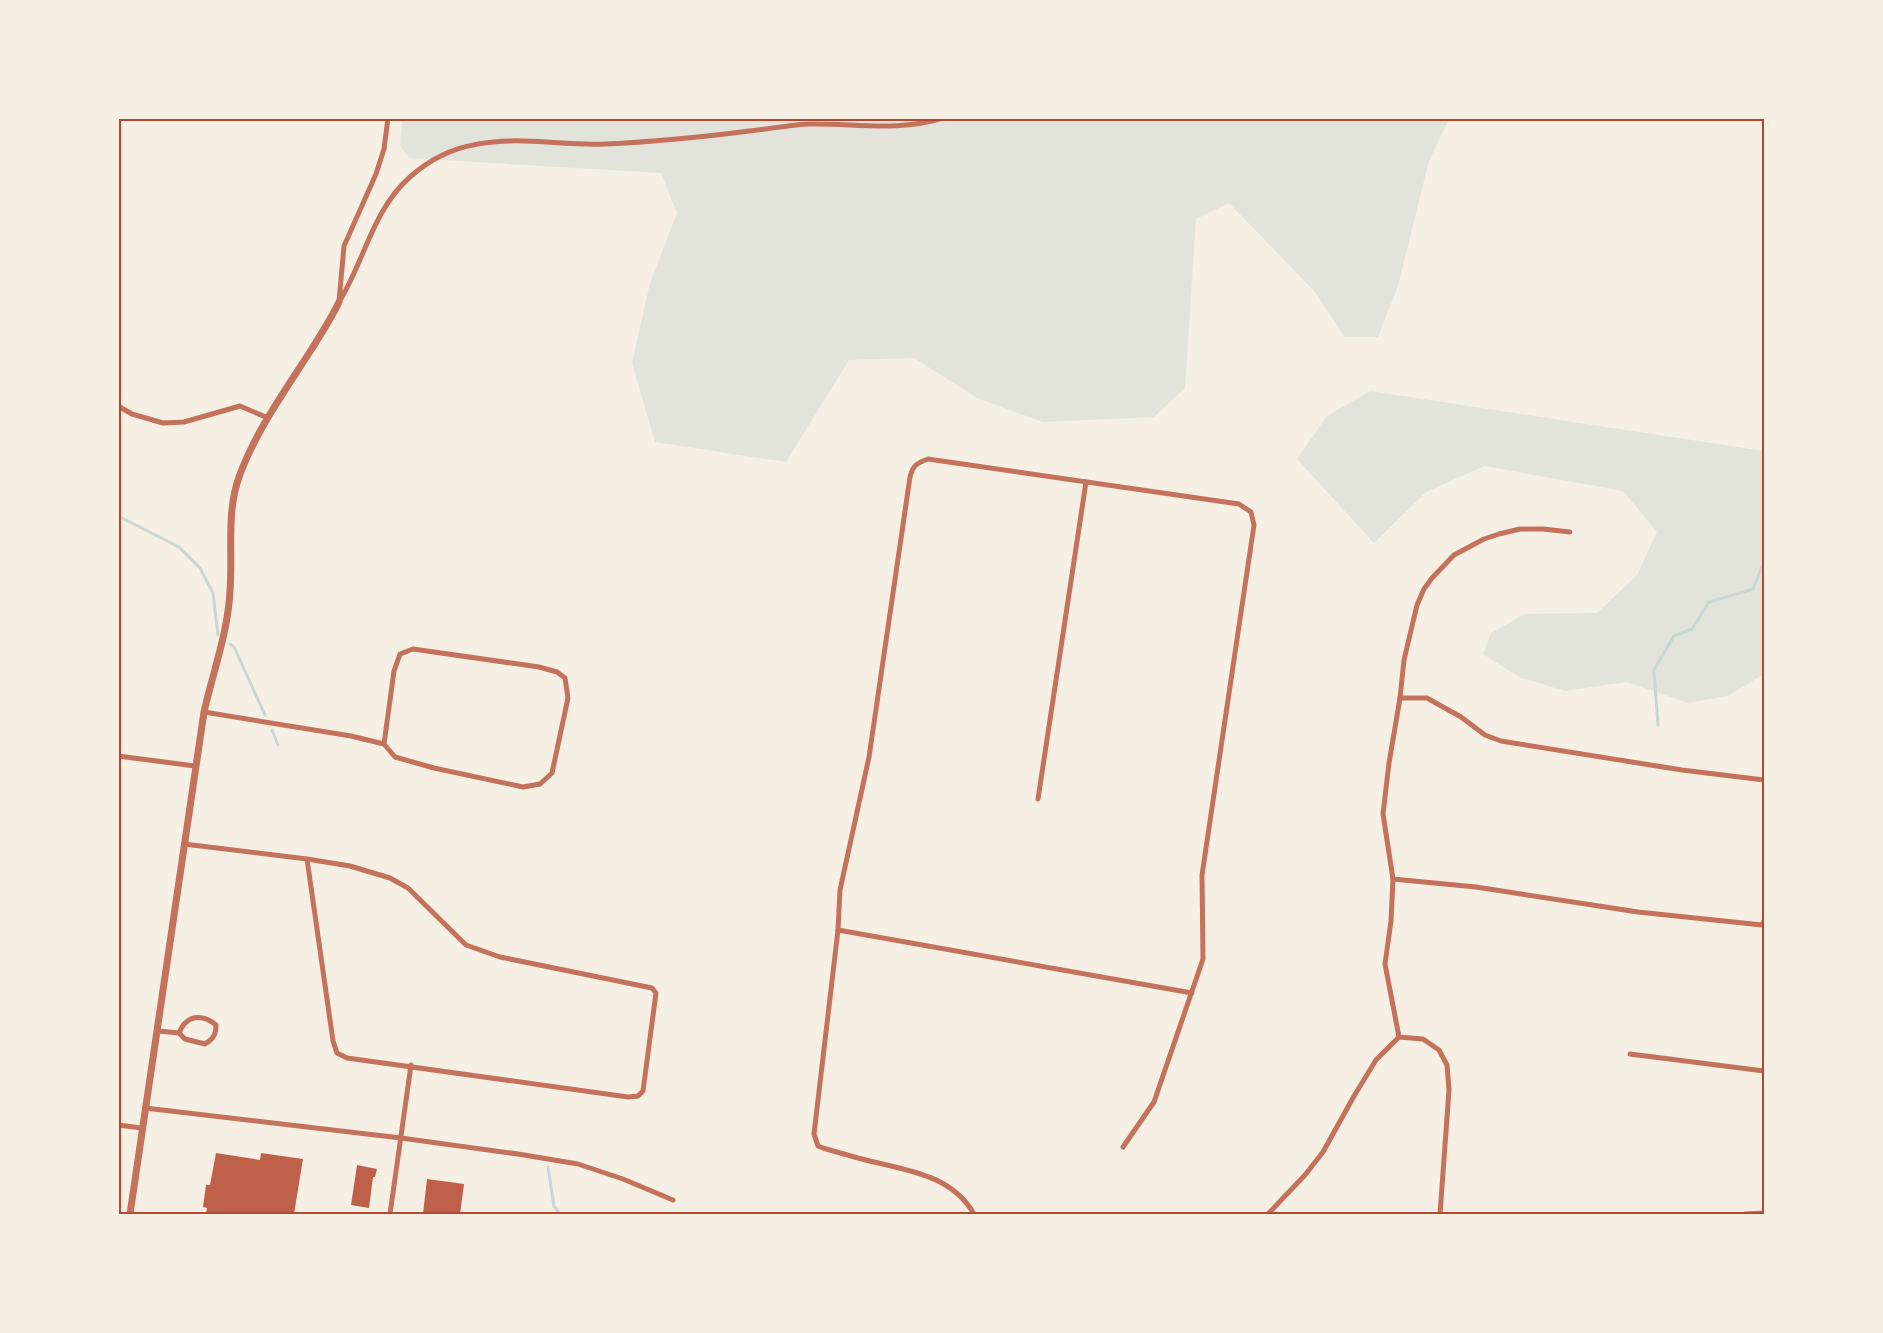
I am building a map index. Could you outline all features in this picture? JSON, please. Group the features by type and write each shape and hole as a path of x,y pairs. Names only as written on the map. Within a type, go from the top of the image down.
{"street":[{"path":"339,302 344,246 376,174 384,149 388,118"},
{"path":"130,1215 195,766 204,712 225,630 230,592 233,502 238,480 248,454 268,418 328,323 349,285 376,223 391,199 407,179 440,156 478,144 520,140 605,144 748,132 807,124 904,127 943,118"},
{"path":"118,406 132,414 163,423 184,422 240,406 268,418"},
{"path":"974,1215 968,1203 957,1192 936,1179 823,1148 815,1141 838,930 840,890 869,757 910,477 912,468 918,462 927,459 1239,504 1251,512 1254,525 1203,875 1203,959 1154,1102 1123,1147"},
{"path":"1038,799 1086,482"},
{"path":"1399,1037 1385,964 1391,921 1393,879 1383,814 1407,640 1417,605 1424,589 1441,567 1454,555 1484,539 1520,529 1570,532"},
{"path":"204,712 351,736 384,744 396,757 434,768 523,787 540,783 552,773 568,699 565,678 557,672 539,668 413,649 400,654 394,671 384,744"},
{"path":"1400,698 1427,698 1461,717 1485,735 1501,741 1682,770 1764,780"},
{"path":"118,756 195,766"},
{"path":"184,844 308,859 350,866 390,878 408,888 466,945 500,957 652,988 656,993 643,1091 638,1096 628,1097 411,1065 347,1058 337,1053 333,1041 308,859"},
{"path":"1393,879 1476,887 1638,912 1763,923"},
{"path":"838,930 1192,993"},
{"path":"195,1017 209,1020 216,1026 216,1033 212,1040 205,1044 185,1040 179,1032 182,1024 195,1017"},
{"path":"158,1031 179,1032"},
{"path":"1268,1215 1323,1152 1376,1060 1399,1037 1423,1039 1439,1050 1447,1065 1449,1090 1440,1215"},
{"path":"1630,1054 1764,1071"},
{"path":"390,1215 411,1065"},
{"path":"145,1108 401,1138 578,1164 623,1179 673,1200"},
{"path":"118,1125 142,1128"},
{"path":"1745,1215 1764,1213"}],"shaded area":[{"path":"402,118 1449,119 1429,161 1398,286 1378,337 1345,337 1315,292 1229,203 1196,219 1185,388 1154,417 1043,422 977,398 914,358 849,360 786,462 655,442 632,363 650,283 677,213 661,173 409,158 400,146"},
{"path":"1370,391 1764,451 1764,674 1728,696 1688,703 1627,682 1565,691 1519,677 1483,654 1491,633 1525,614 1597,613 1637,575 1657,532 1623,491 1484,466 1426,492 1374,543 1297,459 1327,416"}],"building":[{"path":"216,1153 260,1160 261,1153 303,1159 294,1214 206,1214 207,1208 203,1207 206,1185 210,1185"},
{"path":"357,1165 377,1169 373,1177 369,1208 351,1205"},
{"path":"427,1179 464,1184 460,1214 423,1214"}],"waterway":[{"path":"118,516 179,547 200,568 213,593 218,635"},
{"path":"1658,725 1654,670 1674,636 1692,629 1709,602 1753,589 1764,562"},
{"path":"230,644 234,647 265,715"},
{"path":"272,730 278,745"},
{"path":"548,1167 554,1206 560,1214"}]}
